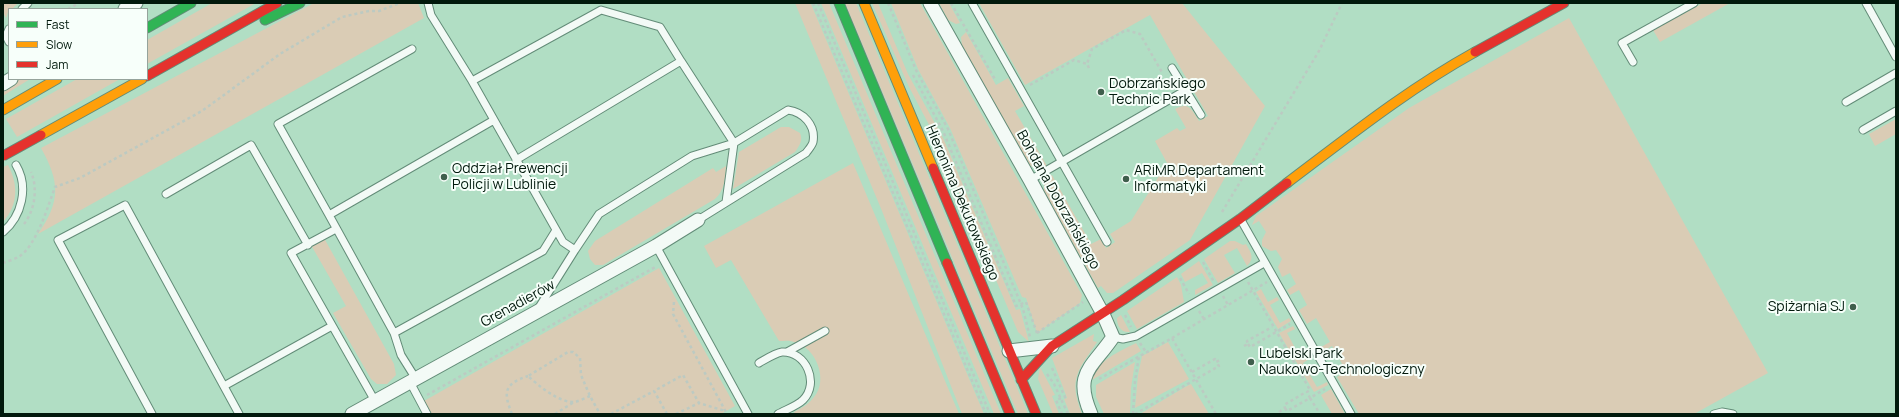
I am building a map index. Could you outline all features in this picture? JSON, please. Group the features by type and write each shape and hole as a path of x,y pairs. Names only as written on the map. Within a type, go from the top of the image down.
{"street":[{"path":"127,8 136,3"},
{"path":"157,22 184,3"},
{"path":"148,27 191,3"},
{"path":"148,75 277,3"},
{"path":"170,64 300,3"},
{"path":"839,3 1010,414"},
{"name":"Hieronima Dekutowskiego","path":"864,3 1036,414"},
{"name":"Bohdana Dobrzańskiego","path":"930,3 1030,180 1103,314 1113,337"},
{"path":"1022,380 1043,350 1103,314 1240,219 1392,104 1448,68 1564,3"},
{"path":"3,110 55,80"},
{"path":"3,156 140,80"},
{"name":"Grenadierów","path":"352,414 656,246 698,220"},
{"path":"1091,414 1085,401 1083,386 1085,376 1095,358 1105,349 1113,337"},
{"path":"1009,351 1043,350"}],"lane":[{"path":"428,3 431,15 472,81 563,242 575,250"},
{"path":"972,3 1107,242"},
{"path":"1633,62 1622,43 1694,3"},
{"path":"1866,3 1896,57"},
{"path":"1873,14 1874,3"},
{"path":"472,81 601,10 660,27 734,143 726,202"},
{"path":"412,49 278,124 394,333 401,355 427,414"},
{"path":"516,160 681,61"},
{"path":"1172,68 1201,115"},
{"path":"1846,102 1896,73"},
{"path":"1030,180 1062,163 1186,90"},
{"path":"536,312 599,214 692,156 734,143 788,110 797,111 808,119 812,130 813,143 806,153 698,220"},
{"path":"1863,130 1896,111"},
{"path":"328,215 494,120"},
{"path":"166,194 251,146 308,244"},
{"path":"3,232 15,218 22,201 22,182 16,165"},
{"path":"152,414 58,240 125,205 239,414"},
{"path":"1240,219 1351,414"},
{"path":"336,229 291,254 375,401"},
{"path":"394,333 543,251 556,230"},
{"path":"656,246 748,414"},
{"path":"1113,337 1123,339 1136,336 1264,263"},
{"path":"224,386 332,326"},
{"path":"788,352 825,332"},
{"path":"759,363 780,352 788,352 796,355 804,363 810,375 810,388 803,400 778,414"},
{"path":"1714,414 1722,412 1733,414"}],"path":[{"path":"70,8 79,3"},
{"path":"3,263 20,256 33,240 41,224 55,187 80,178 202,111 280,54 342,17 369,11 379,11 400,3"},
{"path":"813,3 986,414"},
{"path":"818,3 990,414"},
{"path":"888,3 916,70 948,129 1021,304 1064,397 1056,400 1062,414"},
{"path":"951,3 996,82"},
{"path":"1220,216 1320,51 1342,3"},
{"path":"1089,68 1087,64 1092,49 1126,30 1140,34 1164,76"},
{"path":"1021,90 1074,60 1087,64"},
{"path":"911,73 943,131 1016,306 1026,302 1068,414"},
{"path":"1201,258 1228,305"},
{"path":"420,400 658,265 662,271"},
{"path":"1244,275 1272,327 1310,390 1284,405 1285,408 1279,412"},
{"path":"1098,379 1172,338 1274,278"},
{"path":"1037,333 1093,296"},
{"path":"674,301 673,314 726,413"},
{"path":"1248,344 1250,347 1298,320"},
{"path":"1244,346 1248,344 1247,341 1272,327"},
{"path":"1172,338 1216,414"},
{"path":"512,414 506,396 510,385 568,352 573,352 580,358 581,375 600,414"},
{"path":"1134,414 1135,381 1139,356"},
{"path":"1134,414 1219,366 1215,359 1192,372"},
{"path":"1216,362 1220,360"},
{"path":"611,414 684,375 698,403 726,413"},
{"path":"528,376 549,393 574,402"},
{"path":"1285,408 1287,411 1334,384"},
{"path":"654,391 667,414"},
{"path":"1307,392 1320,414"},
{"path":"555,414 574,402 590,396"},
{"path":"676,414 698,403"},
{"path":"620,409 623,414"}],"shaded area":[{"path":"3,3 18,3 13,8 8,8 6,18 3,12"},
{"path":"212,3 256,3 148,63 148,39"},
{"path":"314,3 418,3 424,18 38,234 51,211 55,191 52,171 41,148"},
{"path":"795,3 811,4 984,414 962,414 882,211"},
{"path":"821,3 829,3 1001,414 994,414"},
{"path":"845,3 856,3 1028,414 1018,414"},
{"path":"872,3 878,3 908,74 944,140 1016,310 1020,309 1029,342 1018,332 936,138 909,87"},
{"path":"891,3 920,3 1082,295 1080,303 1037,333 1026,298 1022,297 950,128 918,69"},
{"path":"939,3 949,3 960,23 956,24 948,20"},
{"path":"979,3 1182,3 1265,106 1190,240 1113,293 1107,293 1101,286 1098,288 1044,192 1044,182 1052,175 1091,244 1101,239 1106,248 1115,242 1110,234 1131,221 1167,163 1155,141 1177,128 1180,131 1186,128 1175,109 1187,106 1192,110 1199,121 1208,116 1150,15 1025,85"},
{"path":"1703,3 1730,3 1660,42 1653,30"},
{"path":"1569,18 1768,373 1694,414 1359,414 1337,377 1346,371 1332,346 1323,351 1321,347 1330,342 1316,318 1307,324 1299,310 1307,305 1299,290 1290,295 1287,290 1296,284 1290,273 1282,277 1278,267 1282,259 1276,250 1271,251 1262,246 1262,240 1266,232 1259,221 1252,225 1256,216 1409,108"},
{"path":"966,32 996,85 1008,78 1024,106 1015,111 1047,166 1039,170 1029,165 962,46 961,37"},
{"path":"17,80 28,80 3,96 3,89"},
{"path":"75,80 118,80 17,137 6,119"},
{"path":"1896,119 1896,134 1875,146 1869,134"},
{"path":"781,127 789,127 800,133 800,142 795,152 733,189 739,152"},
{"path":"853,163 959,414 795,414 794,412 810,402 818,390 820,373 814,357 809,350 802,345 790,341 779,341 731,260 716,268 704,246"},
{"path":"8,165 14,179 15,194 12,208 3,222 3,167"},
{"path":"726,166 723,188 715,199 603,265 595,265 590,259 588,251 595,241 713,168 716,172"},
{"path":"324,238 394,364 396,375 387,384 377,384 371,379 333,313 346,306 311,245"},
{"path":"1230,241 1235,241 1243,245 1246,244 1252,258 1247,266 1237,248 1224,255 1235,273 1218,283 1204,259"},
{"path":"1199,261 1213,285 1195,295 1195,290 1208,283 1202,273 1185,282 1181,274"},
{"path":"659,268 735,406 721,414 431,414 424,401"},
{"path":"1177,277 1181,285 1184,302 1137,329 1127,311"},
{"path":"1261,289 1268,302 1277,297 1279,300 1270,305 1280,323 1289,318 1291,321 1278,329 1256,292"},
{"path":"1121,315 1130,332 1122,330 1119,326 1117,318"},
{"path":"1293,326 1295,329 1287,333 1301,359 1310,354 1312,357 1303,363 1317,387 1327,382 1328,385 1314,392 1279,333"},
{"path":"1094,334 1093,341 1097,342 1077,375 1076,392 1082,414 1070,414 1064,399 1067,398 1052,358"},
{"path":"1168,342 1189,379 1135,408 1138,375 1142,356"},
{"path":"1136,343 1141,351 1092,380 1099,367 1104,362 1116,353"},
{"path":"1135,362 1131,388 1130,414 1104,414 1096,397 1096,385"},
{"path":"1040,367 1055,395 1052,396 1059,414 1053,414 1038,379"},
{"path":"1191,384 1209,414 1140,414 1185,387"},
{"path":"1331,389 1345,414 1332,414 1321,395"}],"traffic: fast":[{"path":"148,27 191,3"},
{"path":"265,20 300,3"},
{"path":"839,3 947,263"}],"traffic: slow":[{"path":"864,3 933,168"},
{"path":"1287,183 1402,98 1450,66 1475,52"},
{"path":"3,110 55,80"},
{"path":"41,135 140,80"}],"traffic: jam":[{"path":"148,75 277,3"},
{"path":"1475,52 1564,3"},
{"path":"3,156 41,135"},
{"path":"933,168 1036,414"},
{"path":"1021,380 1052,346 1123,300 1240,219 1287,183"},
{"path":"947,263 1010,414"}],"place":[{"name":"Dobrzańskiego Technic Park","path":"1101,92"},
{"name":"Oddział Prewencji Policji w Lublinie","path":"444,177"},
{"name":"ARiMR Departament Informatyki","path":"1126,179"},
{"name":"Spiżarnia SJ","path":"1853,307"},
{"name":"Lubelski Park Naukowo-Technologiczny","path":"1251,362"}]}
